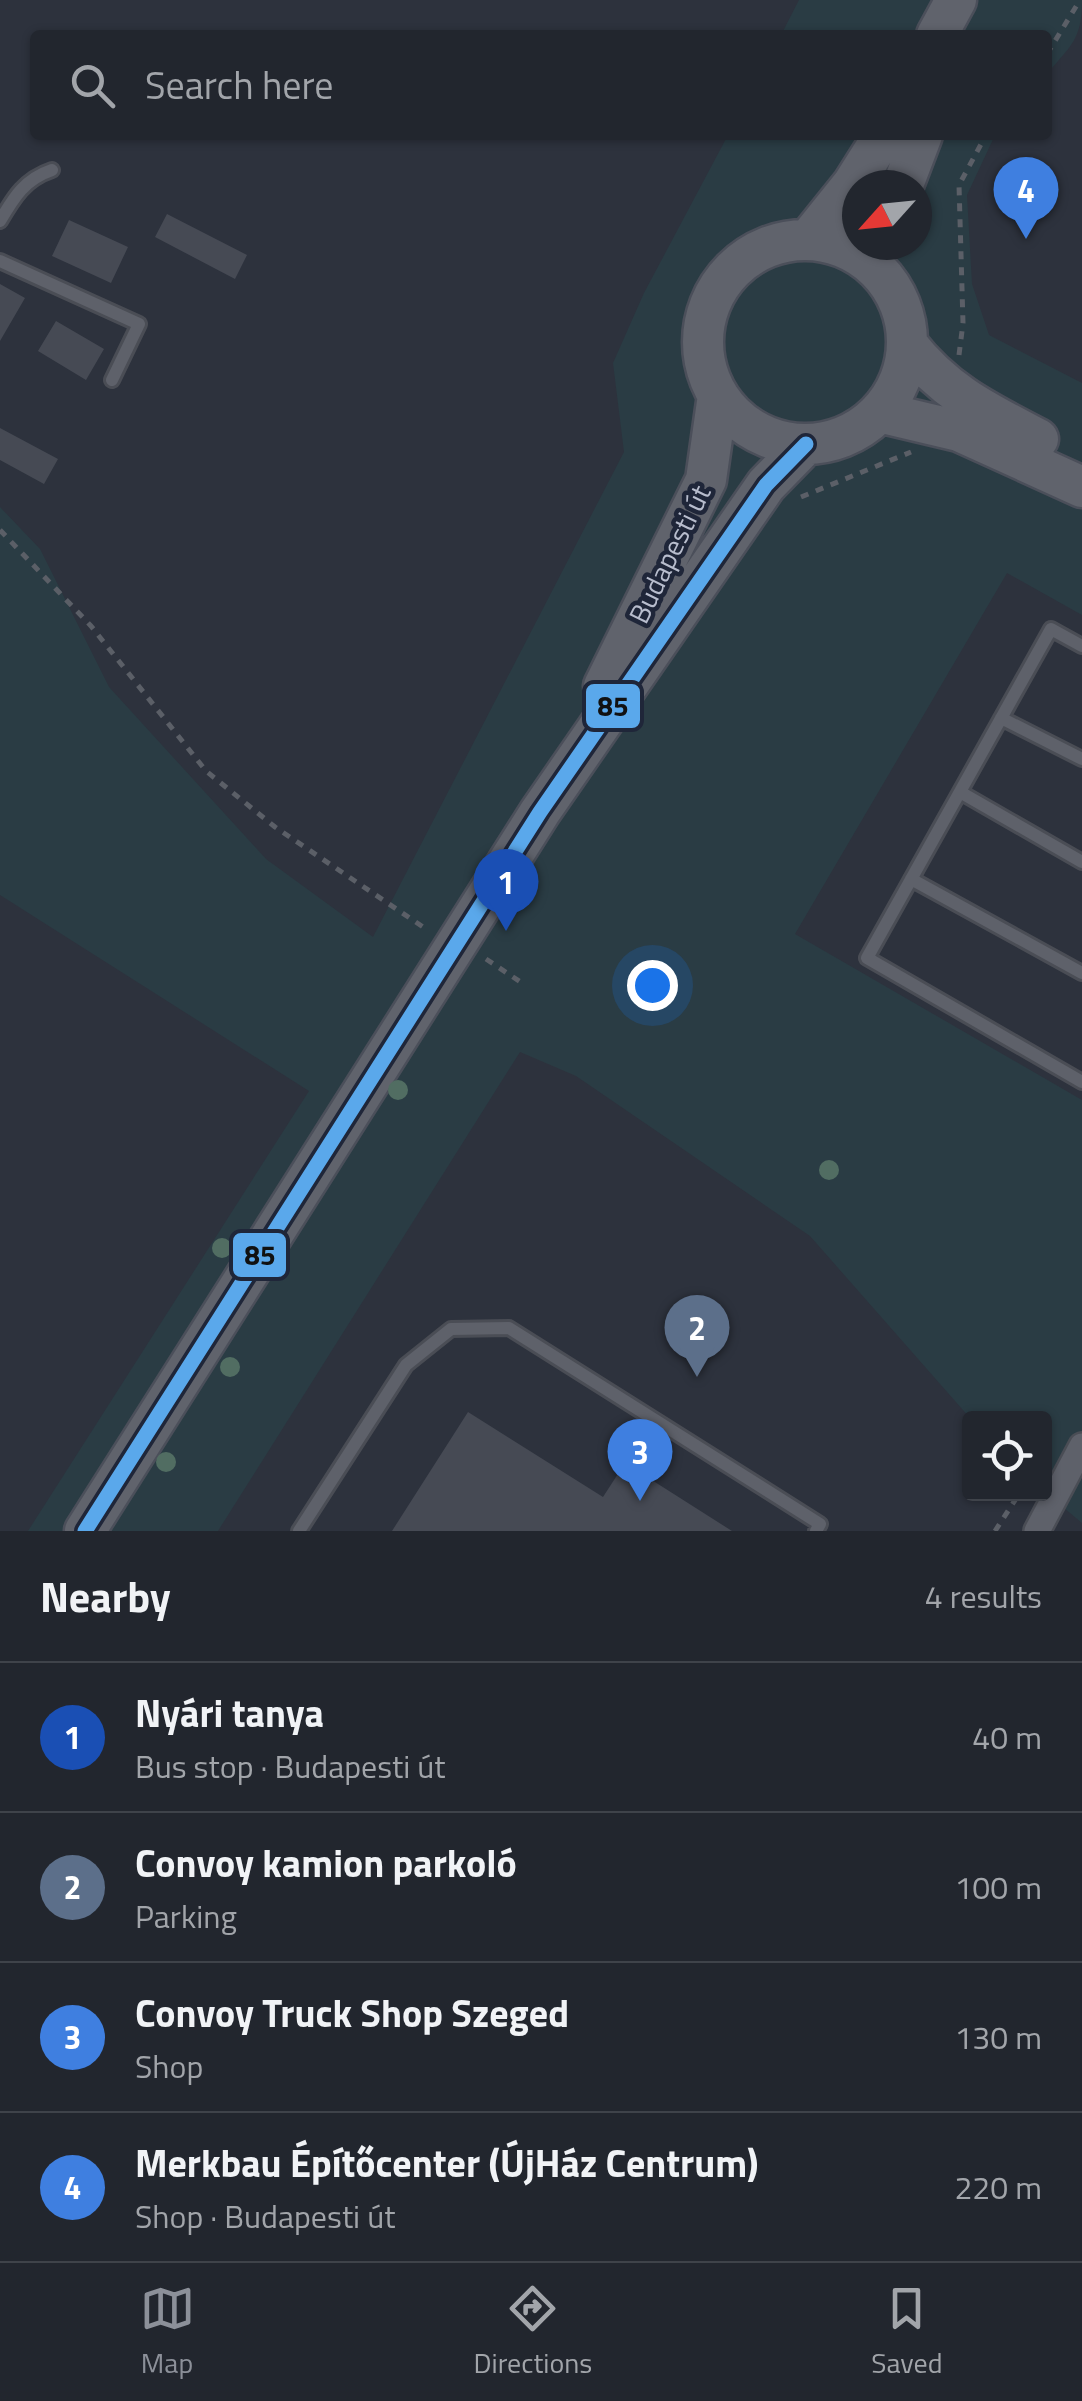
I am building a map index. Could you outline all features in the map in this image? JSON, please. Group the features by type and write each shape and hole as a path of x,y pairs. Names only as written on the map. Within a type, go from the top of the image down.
{"main road":[{"path":"940,30 956,0"},
{"path":"955,30 964,0"},
{"path":"808,240 853,184 881,140"},
{"path":"909,170 920,140"},
{"name":"Budapesti út","path":"879,412 846,436 806,444 756,431 735,416 718,395 706,364 707,314 713,298 732,271 759,251 774,244 808,240 830,243 870,263 886,262 902,310 907,344"},
{"path":"907,344 927,370 970,404 1082,462"},
{"path":"907,344 900,381 879,412 959,431 1082,487"},
{"name":"Budapesti út","path":"85,1531 470,954 706,480 718,395"},
{"name":"Budapesti út","path":"540,812 766,484 806,444"}],"street":[{"path":"1037,1531 1077,1457"}],"lane":[{"path":"0,220 24,186 35,176 52,170"},
{"path":"0,261 140,324 112,380"},
{"path":"1082,646 1051,629 867,958 1082,1082"},
{"path":"1002,718 1082,759"},
{"path":"960,792 1082,862"},
{"path":"911,879 1082,972"},
{"path":"299,1531 406,1365 452,1329 509,1328 820,1524 816,1531"}],"path":[{"path":"1052,46 1080,0"},
{"path":"946,386 958,358 963,323 959,185 983,140"},
{"path":"766,484 786,496 800,497 923,447"},
{"path":"0,530 91,626 206,771 275,827 470,954 525,985"},
{"path":"995,1531 1014,1501"}],"shaded area":[{"path":"799,0 1082,0 1077,33 1052,68 1052,30 784,30"},
{"path":"725,140 993,140 967,195 972,284 989,335 1082,383 1082,615 1007,573 795,934 1082,1100 1082,1523 1052,1498 1052,1411 964,1411 810,1236 576,1076 520,1052 218,1531 28,1531 309,1091 0,895 0,507 40,549 109,687 266,859 373,937 624,452 613,363 644,293"}],"building":[{"path":"167,214 247,255 235,279 155,237"},
{"path":"69,220 128,247 111,283 52,256"},
{"path":"0,284 25,298 0,341"},
{"path":"56,321 104,349 86,380 38,351"},
{"path":"0,428 58,459 44,484 0,460"},
{"path":"468,1412 603,1497 625,1463 732,1531 392,1531"}],"transit line":[{"name":"85","path":"85,1531 540,812 766,485 806,444"}],"place":[{"name":"Merkbau Építőcenter (ÚjHáz Centrum)","path":"1026,239"},
{"name":"Nyári tanya","path":"506,931"},
{"name":"Convoy kamion parkoló","path":"697,1377"},
{"name":"Convoy Truck Shop Szeged","path":"640,1501"}]}
